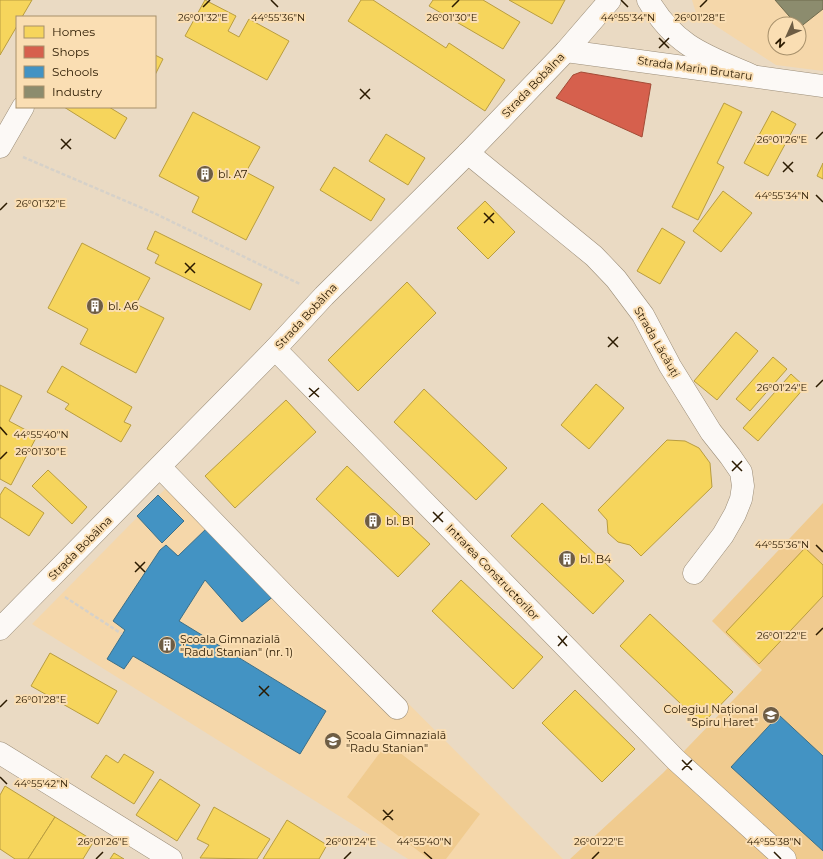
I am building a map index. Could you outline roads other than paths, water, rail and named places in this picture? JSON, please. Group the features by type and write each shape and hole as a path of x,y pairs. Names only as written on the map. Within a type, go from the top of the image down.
{"street":[{"name":"Strada Bobâlna","path":"0,629 275,349 324,296 468,153 566,51 610,0"},
{"path":"648,0 657,15 669,30 686,44 704,55 751,76"},
{"name":"Strada Marin Brutaru","path":"566,51 823,86"},
{"path":"0,147 22,108"},
{"name":"Strada Lăcăuți","path":"468,153 594,256 616,279 643,315 670,366 707,426 741,472 743,486 741,499 735,514 723,535 694,573"},
{"name":"Intrarea Constructorilor","path":"275,349 676,760 785,859"},
{"path":"160,467 288,599 397,708"},
{"path":"0,753 171,859"}],"place":[{"name":"bl. A7","path":"205,174"},
{"name":"bl. A6","path":"95,306"},
{"name":"bl. B1","path":"373,521"},
{"name":"bl. B4","path":"567,559"},
{"name":"Școala Gimnazială \"Radu Stanian\" (nr. 1)","path":"167,645"},
{"name":"Colegiul Național \"Spiru Haret\"","path":"771,715"},
{"name":"Școala Gimnazială \"Radu Stanian\"","path":"333,741"}]}
